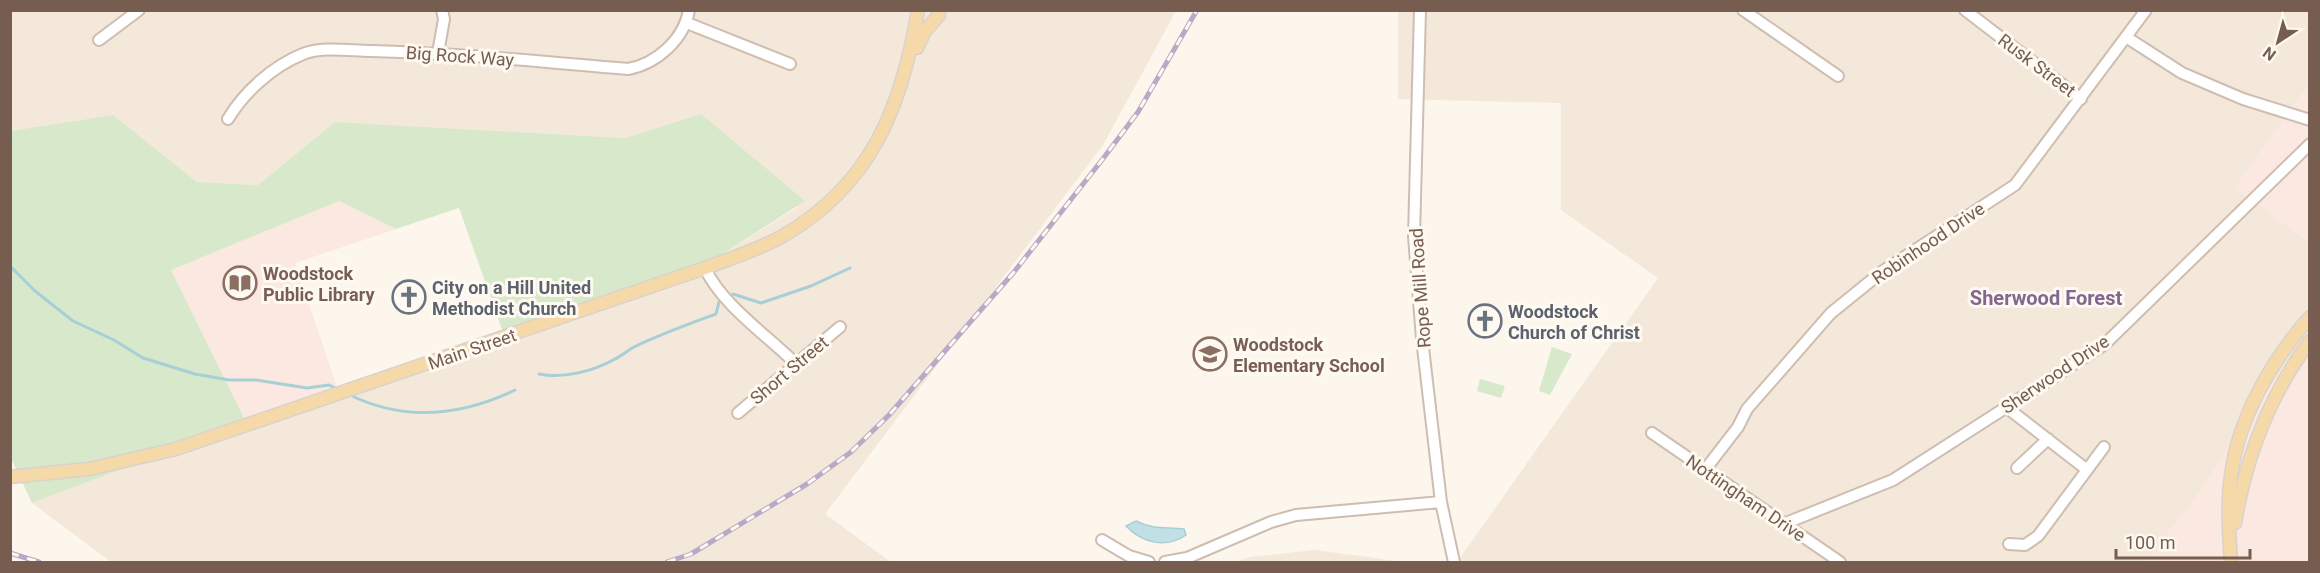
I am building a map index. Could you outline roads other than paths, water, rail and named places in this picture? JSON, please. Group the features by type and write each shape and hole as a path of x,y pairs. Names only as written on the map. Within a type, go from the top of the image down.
{"main road":[{"name":"Main Street","path":"909,62 920,10 930,15 942,13"},
{"name":"Main Street","path":"10,477 78,471 124,463 207,440 705,268 780,238 809,220 838,195 866,162 882,134 909,62 925,31 942,13"},
{"path":"2231,558 2229,487 2243,428 2274,367 2310,317"},
{"path":"2231,558 2241,490 2258,434 2275,396 2310,341"}],"street":[{"path":"99,40 140,10"},
{"path":"438,53 444,19 442,10"},
{"path":"689,10 687,23 790,64"},
{"name":"Rope Mill Road","path":"1420,10 1414,236 1422,339 1441,502 1454,562"},
{"path":"1743,10 1838,76"},
{"name":"Rusk Street","path":"1965,10 2081,99"},
{"name":"Robinhood Drive","path":"1704,471 1738,427 1747,409 1831,313 1883,271 2015,185 2146,10"},
{"name":"Big Rock Way","path":"228,119 240,98 280,67 304,53 327,50 438,53 628,69 641,66 659,57 687,23"},
{"path":"2126,37 2182,73 2243,99 2310,120"},
{"name":"Sherwood Drive","path":"1786,523 1893,480 2105,344 2310,144"},
{"path":"705,268 711,281 725,297 796,364"},
{"name":"Short Street","path":"738,413 840,327"},
{"path":"2006,407 2086,469"},
{"name":"Nottingham Drive","path":"1652,433 1704,471 1786,523 1840,562"},
{"path":"2017,468 2048,439"},
{"path":"2009,544 2025,546 2038,536 2104,447"},
{"path":"1165,562 1187,558 1271,522 1296,515 1441,502"},
{"path":"1102,540 1129,556 1149,562"}],"water":[{"path":"1136,521 1154,527 1184,529 1186,535 1170,542 1154,542 1139,537 1126,526"}],"waterway":[{"path":"10,266 35,291 73,321 114,340 143,358 195,374 229,380 256,380 307,388 329,385 335,388"},
{"path":"733,294 761,303 811,286 850,268"},
{"path":"539,374 568,375 598,367 644,342 716,314 719,302"},
{"path":"354,397 395,410 436,412 476,405 515,390"}],"railway":[{"path":"667,562 691,554 807,484 851,452 889,415 1014,272 1102,160 1138,112 1197,10"},
{"path":"10,553 39,562"}],"place":[{"name":"Woodstock Public Library","path":"240,283"},
{"name":"City on a Hill United Methodist Church","path":"409,297"},
{"name":"Woodstock Church of Christ","path":"1485,321"},
{"name":"Woodstock Elementary School","path":"1210,354"}],"district":[{"name":"Sherwood Forest","path":"2046,298"}]}
